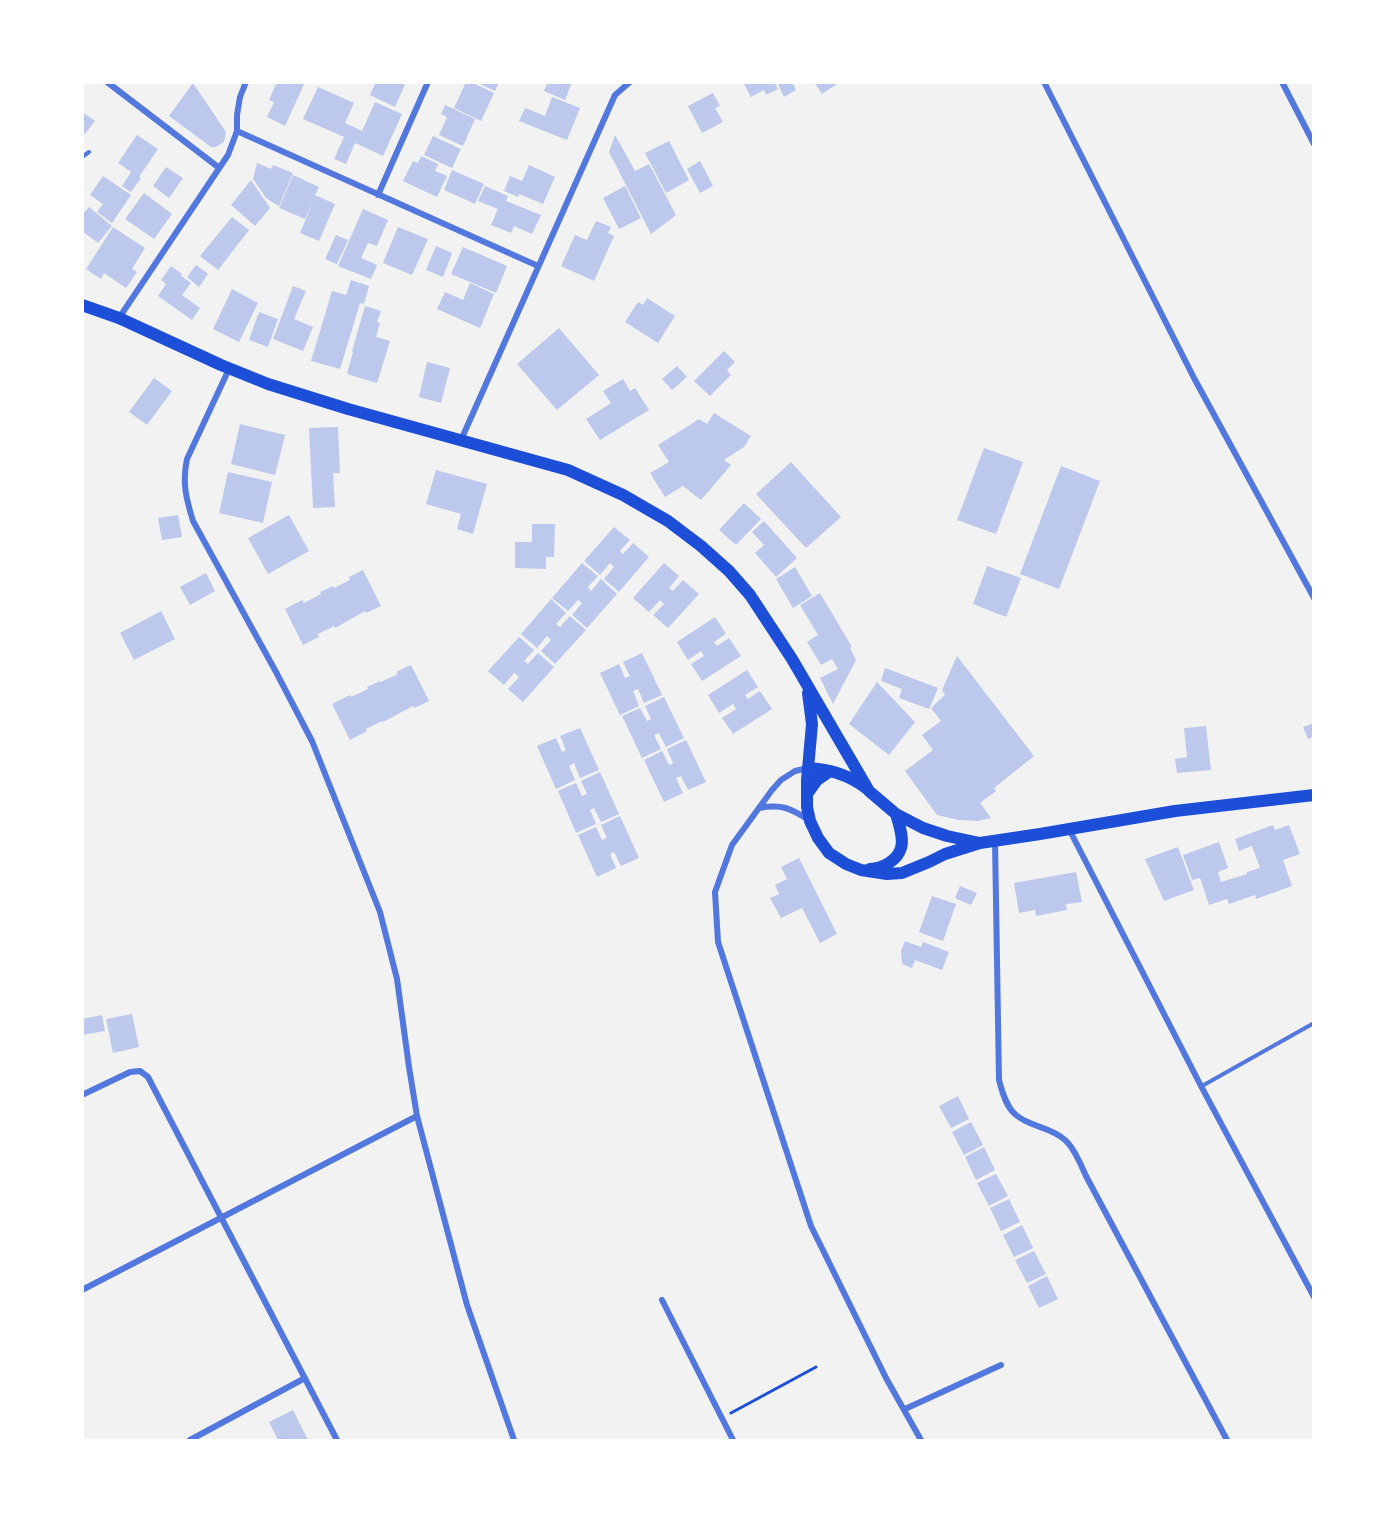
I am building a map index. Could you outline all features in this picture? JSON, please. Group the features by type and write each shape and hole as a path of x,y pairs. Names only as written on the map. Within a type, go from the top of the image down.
{"main road":[{"path":"82,304 268,384 348,409 568,470 623,495 668,521 729,571 750,595 792,659 869,791"},
{"path":"807,684 812,724 807,794 810,821 818,838 829,853 861,870 887,874 902,873 945,854 980,843 1175,811 1314,795"},
{"path":"808,768 830,771 848,777 897,814 923,828 980,843"},
{"path":"807,794 818,780 830,771"},
{"path":"861,870 886,866 895,858 901,848 901,832 897,814"}],"street":[{"path":"107,82 218,167"},
{"path":"119,318 228,155 237,131 240,97 246,82"},
{"path":"378,195 428,82"},
{"path":"461,440 615,95 630,82"},
{"path":"1044,82 1194,378 1314,598"},
{"path":"1282,82 1314,144"},
{"path":"237,131 538,266"},
{"path":"229,368 187,459 184,475 185,495 193,521 312,741 380,912 397,979 417,1116 467,1305 514,1440"},
{"path":"808,768 795,771 781,780 732,845 715,892 718,942 811,1226 886,1378 921,1440"},
{"path":"759,808 779,806 789,808 810,821"},
{"path":"1069,829 1314,1297"},
{"path":"995,841 999,1080 1004,1100 1012,1113 1024,1122 1056,1133 1068,1142 1227,1440"},
{"path":"82,1095 130,1072 140,1071 148,1077 338,1440"},
{"path":"82,1290 417,1116"},
{"path":"662,1300 733,1440"},
{"path":"905,1409 1001,1365"},
{"path":"190,1440 305,1378"}],"lane":[{"path":"82,158 89,152"},
{"path":"1202,1086 1314,1023"}],"path":[{"path":"721,1418 816,1367"}],"building":[{"path":"277,82 305,82 285,126 267,117 274,102 269,100"},
{"path":"376,82 406,82 395,107 370,95"},
{"path":"466,82 471,82 494,93 481,121 454,108"},
{"path":"476,82 499,82 495,91"},
{"path":"548,82 572,82 565,100 544,91"},
{"path":"743,82 765,82 765,84 774,82 778,89 766,95 764,90 751,97"},
{"path":"777,82 792,82 796,90 784,97"},
{"path":"814,82 840,82 822,94"},
{"path":"193,83 226,132 224,142 216,147 211,147 169,116"},
{"path":"318,87 354,103 345,123 362,131 375,102 402,114 383,156 355,143 346,164 334,159 344,137 303,119"},
{"path":"713,93 720,106 715,108 723,122 702,133 688,106"},
{"path":"552,97 580,108 567,140 519,121 525,108 545,116"},
{"path":"445,105 475,119 463,146 439,135 447,117 441,114"},
{"path":"82,112 95,121 85,134 82,132"},
{"path":"137,135 158,149 131,192 122,186 131,172 118,163"},
{"path":"615,135 635,171 649,164 676,215 651,234 609,152"},
{"path":"433,136 461,149 452,168 424,155"},
{"path":"669,141 689,180 666,193 645,153"},
{"path":"421,156 438,164 435,171 447,176 437,197 403,181 413,161 418,163"},
{"path":"700,161 713,186 700,193 687,169"},
{"path":"257,163 271,169 273,165 293,173 279,206 266,198 253,179"},
{"path":"529,165 555,177 543,204 519,194 518,197 504,191 510,176 522,181"},
{"path":"166,167 183,178 169,198 153,186"},
{"path":"452,170 484,184 475,204 444,190"},
{"path":"293,175 319,187 315,195 335,204 319,241 300,233 313,202 305,219 279,208"},
{"path":"103,176 131,195 112,223 97,212 103,204 90,195"},
{"path":"251,180 270,208 255,226 231,205"},
{"path":"485,186 508,196 506,201 541,215 532,234 514,226 511,233 491,225 498,209 478,201"},
{"path":"625,186 641,218 619,229 603,198"},
{"path":"144,193 172,214 154,239 125,219"},
{"path":"89,207 112,226 98,243 82,231 82,215"},
{"path":"363,209 388,220 377,246 368,243 361,258 377,265 371,279 338,266"},
{"path":"232,217 249,230 218,270 200,256"},
{"path":"596,221 611,227 608,233 614,236 594,281 561,266 575,235 587,240"},
{"path":"113,227 145,248 132,269 137,272 126,288 104,273 101,279 86,269"},
{"path":"398,227 428,239 412,275 383,263"},
{"path":"336,235 348,240 337,264 325,259"},
{"path":"436,246 452,253 443,277 426,270"},
{"path":"463,247 507,266 496,293 451,274"},
{"path":"196,265 208,274 199,287 187,277"},
{"path":"171,266 191,283 182,295 200,308 192,320 158,296 166,284 161,280"},
{"path":"351,280 369,286 364,304 360,303 340,369 311,361 332,291 346,295"},
{"path":"470,283 494,294 480,328 437,309 445,292 463,300"},
{"path":"293,286 306,291 294,319 313,327 303,351 273,339"},
{"path":"232,289 258,303 239,342 213,329"},
{"path":"647,298 675,316 658,343 625,322 638,302 643,305"},
{"path":"365,306 381,311 377,322 380,323 376,337 390,341 377,383 347,374"},
{"path":"259,312 278,319 268,347 249,340"},
{"path":"559,328 599,375 557,410 517,364"},
{"path":"724,351 735,362 727,370 731,375 710,396 694,381"},
{"path":"427,362 450,368 441,403 419,397"},
{"path":"677,366 687,377 672,390 662,379"},
{"path":"154,378 172,391 147,425 129,412"},
{"path":"623,379 630,391 635,388 649,410 600,440 586,419 611,403 603,391"},
{"path":"714,413 751,436 744,447 724,460 731,465 701,500 683,486 665,497 650,473 669,462 658,445 699,419 707,424"},
{"path":"240,424 285,435 275,475 231,464"},
{"path":"338,427 340,473 333,473 335,507 313,508 309,428"},
{"path":"984,448 1023,462 996,534 957,520"},
{"path":"791,462 841,517 806,548 756,494"},
{"path":"1061,466 1100,481 1059,589 1020,574"},
{"path":"436,470 487,484 473,534 457,529 461,514 426,504"},
{"path":"228,472 272,482 263,523 219,513"},
{"path":"744,503 761,519 736,545 719,530"},
{"path":"178,515 182,537 162,540 158,518"},
{"path":"289,515 309,551 268,574 248,538"},
{"path":"764,521 797,558 776,577 755,553 764,545 752,532"},
{"path":"532,524 555,524 554,557 546,557 546,569 515,568 515,542 532,542"},
{"path":"614,527 630,540 620,551 623,554 633,543 649,557 619,592 604,579 614,567 610,563 600,575 584,561"},
{"path":"582,563 598,576 588,587 591,591 601,579 617,594 587,628 572,615 582,603 578,600 568,611 552,598"},
{"path":"664,563 679,576 669,588 673,591 683,580 699,594 668,628 653,615 664,604 660,600 649,612 633,598"},
{"path":"987,566 1021,578 1006,617 973,604"},
{"path":"795,567 812,596 793,608 776,579"},
{"path":"363,570 381,606 366,613 365,611 335,628 334,626 318,634 319,637 303,645 285,609 302,600 304,603 321,594 320,592 350,580 349,577"},
{"path":"206,573 215,591 190,605 180,587"},
{"path":"820,593 852,647 850,648 856,660 833,704 820,678 838,669 832,659 821,665 807,642 818,635 800,605"},
{"path":"551,599 566,613 556,624 560,627 570,616 586,630 555,664 541,651 551,640 547,636 537,648 521,634"},
{"path":"161,611 175,639 134,660 120,633"},
{"path":"715,617 726,634 714,642 717,646 729,638 741,656 702,681 691,664 704,656 701,651 688,660 677,642"},
{"path":"519,637 534,650 524,661 528,664 538,653 554,667 523,702 508,689 519,677 514,673 504,685 488,671"},
{"path":"642,653 662,695 644,703 638,689 633,691 639,706 620,715 600,673 619,664 625,678 630,676 623,662"},
{"path":"957,656 1034,756 994,788 996,791 980,803 991,818 978,821 958,820 937,815 905,771 933,750 922,735 941,721 931,708 945,695 942,690"},
{"path":"411,665 429,701 382,721 350,740 332,704 368,689 367,687 398,674 396,672"},
{"path":"885,668 938,688 929,709 899,698 902,689 881,681"},
{"path":"747,670 758,687 745,695 748,699 760,691 772,709 733,734 722,718 736,709 733,704 719,713 708,695"},
{"path":"877,682 915,722 889,755 849,724"},
{"path":"664,697 684,738 666,747 659,733 654,735 661,749 642,758 622,716 640,708 647,721 651,719 645,706"},
{"path":"1314,723 1314,736 1308,739 1303,727"},
{"path":"1206,726 1211,770 1177,773 1175,759 1187,757 1184,728"},
{"path":"580,728 599,770 580,778 574,763 569,766 575,780 556,789 537,746 556,738 562,752 566,750 560,736"},
{"path":"686,740 706,782 688,790 681,776 676,778 683,793 664,802 644,760 662,751 669,765 673,763 667,749"},
{"path":"600,772 619,814 601,822 594,808 590,810 596,824 576,833 558,791 576,783 582,796 587,794 581,781"},
{"path":"620,816 639,858 621,866 614,852 610,854 616,868 597,877 578,835 596,827 602,840 607,838 601,825"},
{"path":"1273,825 1275,830 1289,825 1300,854 1283,860 1292,886 1256,899 1255,895 1229,904 1227,899 1209,905 1200,878 1192,880 1183,855 1219,842 1228,868 1218,872 1221,882 1247,874 1247,872 1260,868 1252,846 1239,851 1235,839"},
{"path":"1178,847 1194,890 1164,901 1145,859"},
{"path":"799,858 837,934 820,943 802,908 781,918 770,898 779,894 775,885 787,879 781,867"},
{"path":"1076,872 1082,902 1066,904 1067,910 1036,916 1035,910 1019,913 1014,883"},
{"path":"960,886 977,893 971,905 955,898"},
{"path":"932,896 956,904 943,941 919,932"},
{"path":"905,941 921,947 923,942 949,952 942,970 915,960 912,968 902,964 901,951"},
{"path":"132,1014 139,1047 113,1053 106,1019"},
{"path":"102,1015 105,1031 82,1035 82,1019"},
{"path":"958,1096 969,1119 951,1128 939,1106"},
{"path":"971,1122 983,1145 964,1155 952,1132"},
{"path":"984,1147 995,1170 976,1180 965,1157"},
{"path":"996,1174 1008,1196 989,1206 977,1183"},
{"path":"1009,1199 1020,1222 1001,1231 990,1208"},
{"path":"1022,1225 1033,1248 1014,1257 1003,1235"},
{"path":"1034,1251 1046,1274 1027,1283 1015,1260"},
{"path":"1047,1276 1058,1299 1039,1308 1028,1286"},
{"path":"293,1410 308,1440 278,1440 269,1422"}]}
